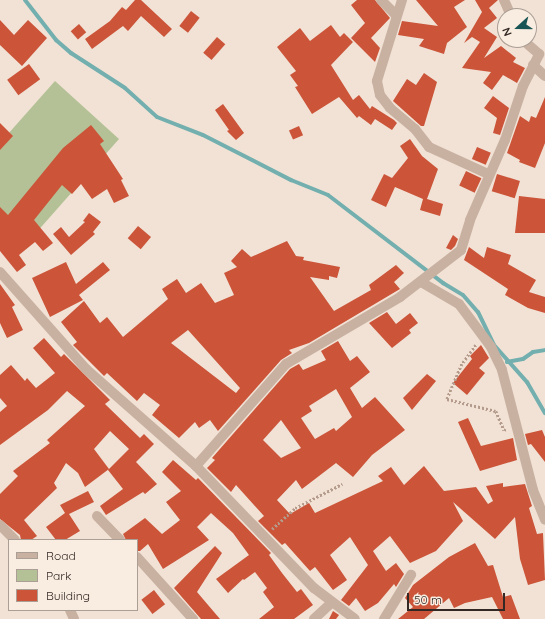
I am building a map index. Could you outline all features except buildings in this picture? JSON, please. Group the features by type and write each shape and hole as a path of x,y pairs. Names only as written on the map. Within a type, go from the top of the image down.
{"street":[{"path":"381,0 396,15"},
{"path":"402,0 396,15 377,81 380,95 390,108 415,129 428,148 488,174"},
{"path":"196,466 286,364 400,297 423,280 433,269 455,257 461,250 488,174 505,140 523,86 542,50"},
{"path":"533,65 545,76"},
{"path":"0,272 86,369 196,466 294,569 331,603 355,619"},
{"path":"423,280 460,304 484,334 502,370 534,490 545,520"},
{"path":"97,516 119,539"},
{"path":"0,525 14,539"},
{"path":"138,558 194,619"},
{"path":"384,619 411,575"},
{"path":"314,619 331,603"}],"path":[{"path":"484,334 462,364 447,399 496,411 504,430 513,427 518,433"},
{"path":"264,537 295,508 342,484"}],"green space":[{"path":"55,81 119,139 27,243 0,219 0,143"}],"waterway":[{"path":"25,0 56,40 71,53 125,88 157,117 203,135 291,180 328,195 443,283 463,295 478,312 494,345 527,382 545,413"},
{"path":"507,362 523,359 533,352 545,350"}]}
